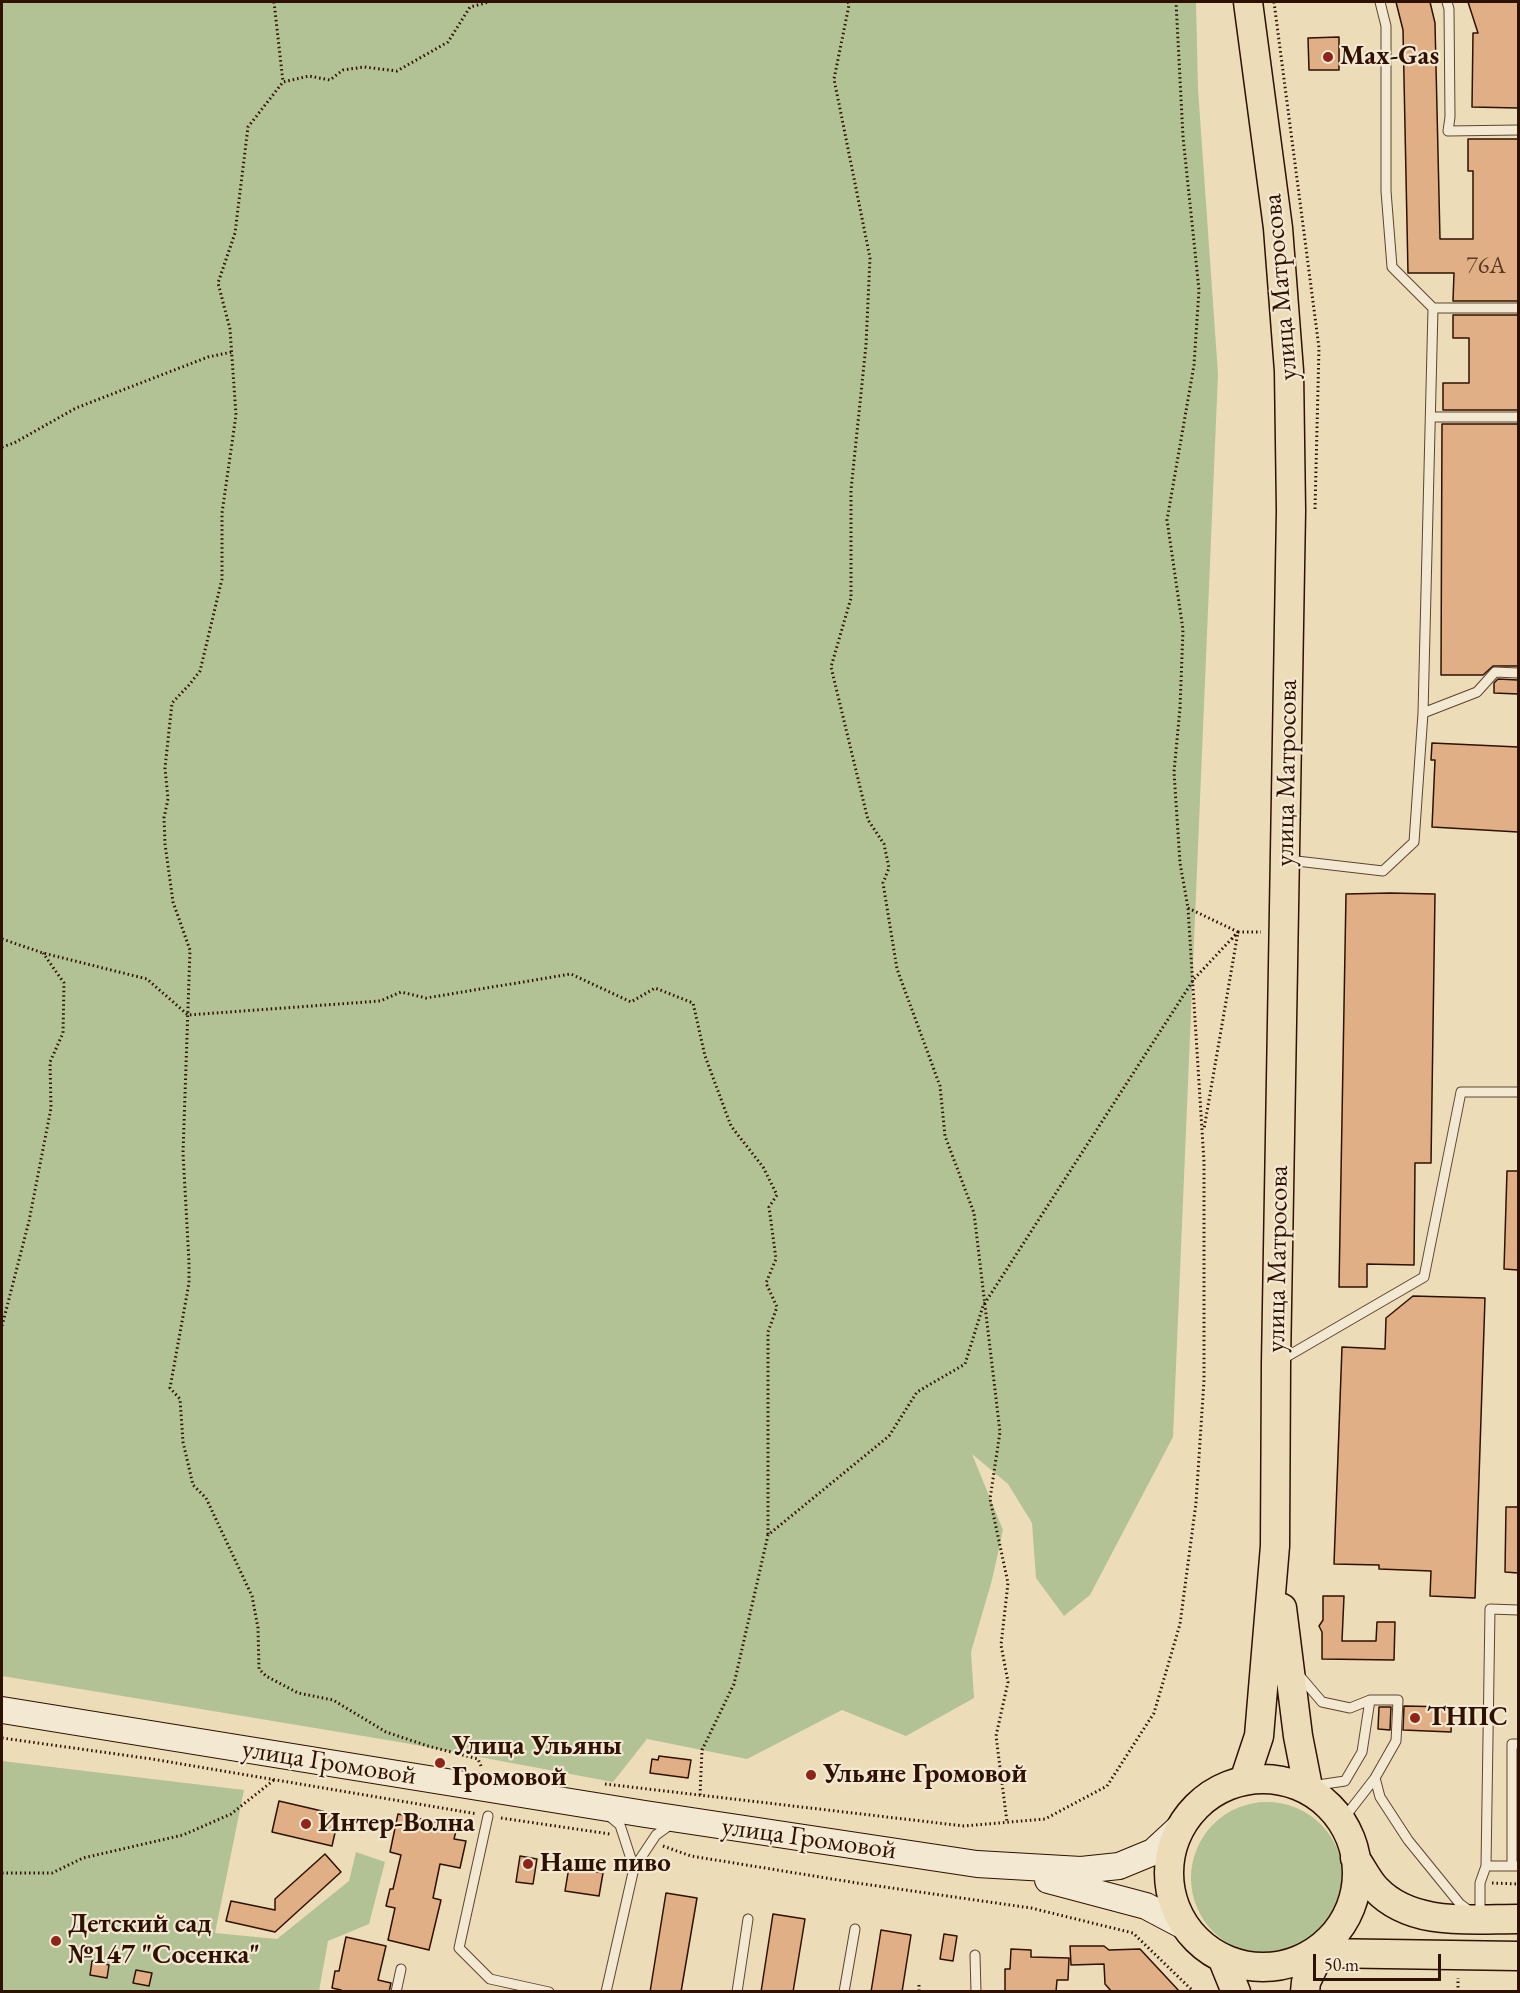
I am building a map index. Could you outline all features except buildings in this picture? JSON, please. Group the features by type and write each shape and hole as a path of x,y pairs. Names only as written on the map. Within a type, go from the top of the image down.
{"main road":[{"name":"улица Матросова","path":"1245,1778 1259,1736 1275,1546 1276,1363 1291,511 1289,370 1278,228 1248,2"},
{"name":"улица Матросова","path":"1275,1546 1298,1736 1308,1787"},
{"name":"улица Громовой","path":"2,1710 599,1807 977,1864 1095,1891 1146,1906 1180,1924"},
{"path":"1518,1919 1438,1918 1402,1908 1376,1889 1355,1858 1348,1835 1331,1805 1308,1787 1279,1778 1245,1778 1208,1798 1179,1828 1170,1863 1171,1891 1180,1924 1200,1944 1223,1960 1259,1966 1296,1963 1320,1953 1518,1956"},
{"name":"улица Громовой","path":"977,1864 1081,1870 1119,1866 1153,1852 1179,1828"},
{"path":"1305,1992 1306,1982 1320,1953 1343,1924 1353,1892 1355,1858"},
{"path":"1223,1960 1236,1992"}],"lane":[{"path":"1380,2 1386,26 1386,191 1392,267 1433,308 1518,308"},
{"path":"1446,2 1449,9 1450,117 1448,131 1518,130"},
{"path":"1285,860 1383,871 1414,842 1423,713 1433,308"},
{"path":"1431,417 1518,417"},
{"path":"1423,713 1477,692 1495,672 1518,673"},
{"path":"1276,1363 1424,1277 1461,1092 1518,1092"},
{"path":"1480,1919 1480,1883 1486,1866 1490,1609 1518,1610"},
{"path":"1289,1663 1322,1702 1350,1708 1370,1700 1398,1700 1396,1741 1375,1778 1341,1822"},
{"path":"1308,1787 1345,1781 1362,1752 1370,1700"},
{"path":"1486,1866 1515,1866 1512,1744 1518,1744"},
{"path":"1375,1778 1380,1797 1408,1840 1460,1904 1480,1919"},
{"path":"599,1807 620,1825 633,1868"},
{"path":"488,1816 459,1948 490,1978 515,1988 549,1992"},
{"path":"606,1992 633,1868 656,1835 678,1819"},
{"path":"737,1992 748,1919"},
{"path":"844,1992 855,1929"},
{"path":"975,1955 976,1992"},
{"path":"396,1992 401,1969"}],"path":[{"path":"274,2 283,82"},
{"path":"484,1770 478,1759 386,1732 333,1700 298,1693 266,1676 259,1669 258,1628 252,1596 206,1498 194,1485 183,1442 180,1399 170,1388 189,1283 183,1153 190,950 173,902 166,855 164,818 168,800 165,768 172,703 200,671 222,579 222,513 236,415 230,329 218,283 235,233 248,127 283,82 309,76 330,80 343,70 364,67 397,71 448,42 470,7 489,2"},
{"path":"848,2 834,79 870,258 866,345 851,490 851,598 831,667 868,820 884,844 889,868 883,883 897,969 940,1086 945,1136 974,1213 999,1432 990,1499 1008,1583 1001,1645 1008,1683 996,1736 1008,1822"},
{"path":"656,1790 964,1826 1045,1819 1107,1786 1154,1713 1177,1635 1196,1503 1204,1380 1202,1137 1194,979 1188,908 1180,863 1174,772 1180,708 1183,630 1167,520 1194,365 1199,290 1183,137 1176,2"},
{"path":"2,447 14,443 76,408 208,357 232,352"},
{"path":"1188,908 1238,932"},
{"path":"768,1535 889,1436 917,1392 965,1364 983,1306 1194,979 1238,932"},
{"path":"1230,941 1238,932"},
{"path":"1202,1137 1238,932"},
{"path":"2,939 43,953 147,979 188,1015 380,1001 401,992 426,998 571,974 632,1002 655,988 693,1003 705,1056 731,1126 763,1167 777,1195 769,1207 776,1260 766,1283 777,1307 768,1332 768,1535 734,1684 702,1750 700,1796"},
{"path":"2,1326 29,1221 51,1108 50,1062 63,1033 64,983 43,953"},
{"path":"2,1738 624,1836"},
{"path":"2,1874 52,1874 83,1858 183,1835 231,1814 275,1780"},
{"path":"651,1842 691,1856 1031,1908 1133,1933 1194,1992"},
{"path":"1458,1978 1458,1992"},
{"path":"919,1985 919,1992"}],"green space":[{"path":"2,2 1196,2 1198,89 1218,374 1173,1437 1090,1595 1064,1616 1036,1578 1032,1523 1008,1484 972,1454 1003,1530 992,1580 971,1652 974,1698 906,1736 842,1710 747,1759 647,1739 613,1782 405,1743 2,1676"},
{"path":"2,1761 244,1790 215,1933 277,1939 349,1881 356,1852 385,1862 369,1924 328,1941 319,1991 2,1992"},
{"path":"1267,1802 1296,1808 1321,1824 1337,1849 1343,1878 1337,1907 1321,1932 1296,1948 1267,1954 1238,1948 1213,1932 1197,1907 1191,1878 1197,1849 1213,1824 1238,1808"}],"place":[{"name":"Max-Gas","path":"1328,57"},
{"name":"ТНПС","path":"1415,1718"},
{"name":"Улица Ульяны Громовой","path":"440,1763"},
{"name":"Ульяне Громовой","path":"811,1775"},
{"name":"Интер-Волна","path":"306,1824"},
{"name":"Наше пиво","path":"528,1864"},
{"name":"Детский сад №147 \"Сосенка\"","path":"56,1941"}]}
